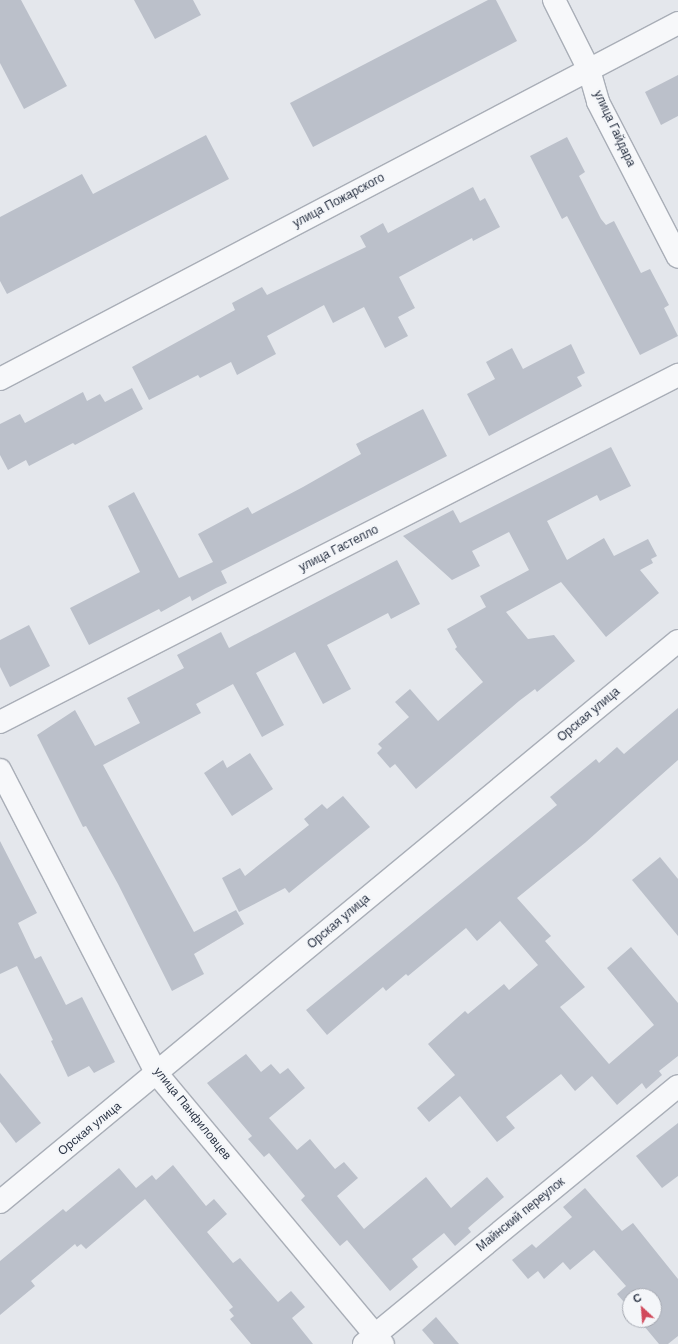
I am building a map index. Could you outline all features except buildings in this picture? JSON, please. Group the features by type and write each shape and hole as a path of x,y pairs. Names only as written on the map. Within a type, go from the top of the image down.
{"street":[{"name":"улица Гайдара","path":"554,0 589,70 598,102 678,257"},
{"name":"улица Пожарского","path":"0,379 678,23"},
{"name":"улица Гастелло","path":"0,722 678,375"},
{"name":"Орская улица","path":"0,1202 157,1074 678,641"},
{"name":"улица Панфиловцев","path":"0,770 157,1074 374,1341"},
{"name":"Майнский переулок","path":"374,1341 678,1086"}]}
